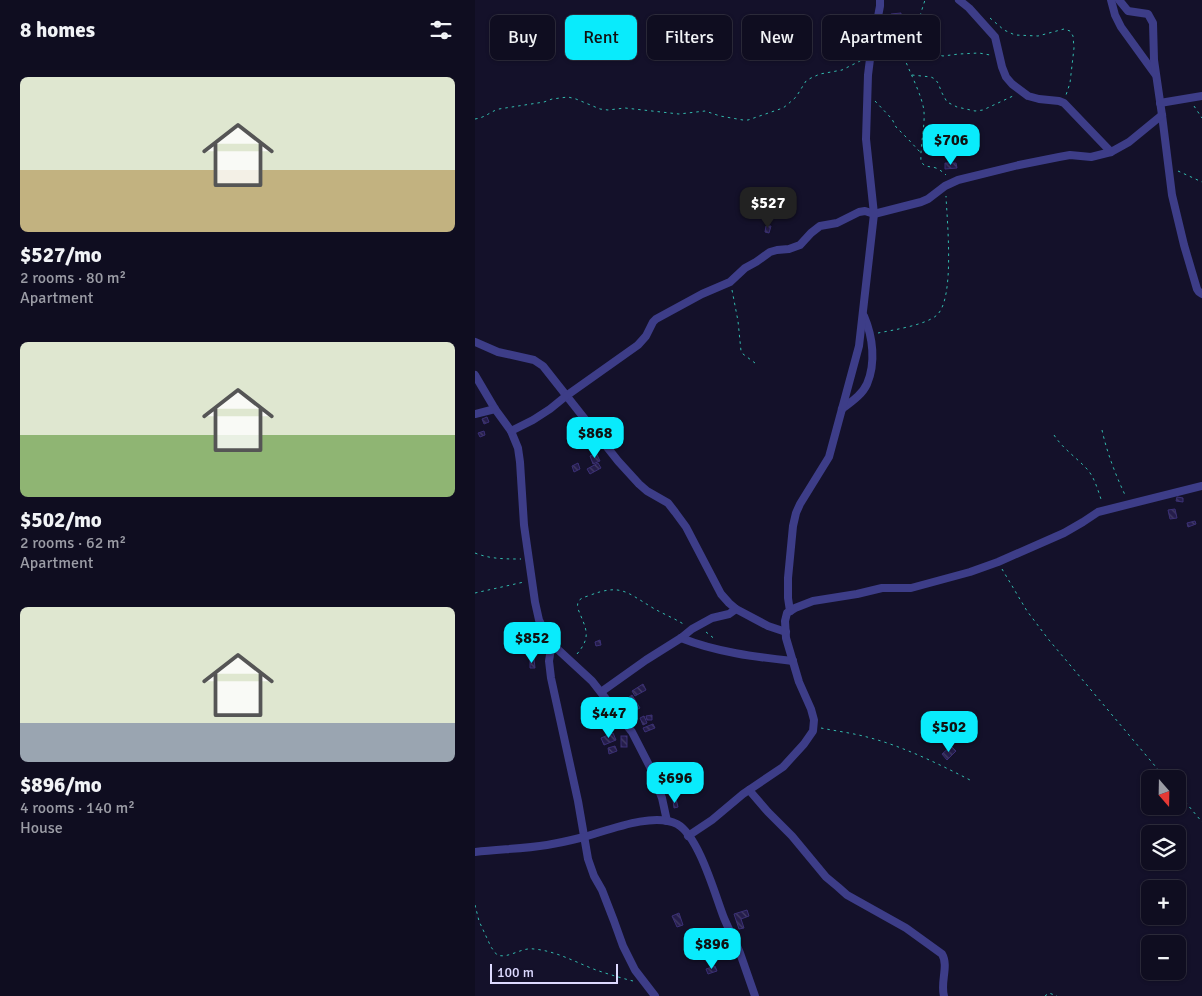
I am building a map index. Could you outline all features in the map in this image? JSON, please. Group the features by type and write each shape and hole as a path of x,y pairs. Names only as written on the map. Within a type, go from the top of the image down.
{"street":[{"path":"879,15 881,0"},
{"path":"959,0 992,33 997,43 1006,77 1012,84 1028,96 1064,103 1111,152"},
{"path":"1111,0 1121,28 1157,76"},
{"path":"1119,0 1128,11 1145,13 1150,16 1153,23 1154,60 1172,195 1183,245 1197,288 1202,294"},
{"path":"790,611 788,578 796,513 829,457 859,346 874,214 866,139 867,94 871,60"},
{"path":"1160,103 1202,96"},
{"path":"511,431 550,409 638,345 657,319 702,294 730,282 745,268 770,252 800,245 820,226 837,223 859,212 874,214 921,202 949,184 1019,165 1070,155 1091,157 1111,152 1129,142 1162,115"},
{"path":"843,409 858,396 866,385 871,369 872,347 870,334 863,316"},
{"path":"475,342 498,352 539,362 618,461 647,491 668,503 687,527 721,594 729,603 736,609 768,626 785,632"},
{"path":"475,376 511,431 518,448 524,525 539,620 552,642 592,681 632,732 650,767 659,790 667,821"},
{"path":"475,414 495,409"},
{"path":"688,836 783,767 813,731 814,720 811,709 799,682 786,638 785,621 787,613 813,601 882,588 911,588 971,572 1064,533 1098,512 1202,486"},
{"path":"601,692 681,638 691,629 712,618 729,614 736,609"},
{"path":"681,638 715,650 793,661"},
{"path":"552,642 549,661 551,678 576,792 588,859 623,946 635,970 655,996"},
{"path":"749,790 792,836 826,877 847,895 906,928 942,954 945,959 944,996"},
{"path":"475,852 548,845 647,820 667,821 677,824 688,836 704,862 724,919 740,953 754,995"}],"path":[{"path":"920,15 925,0"},
{"path":"984,14 1004,30 1015,35 1038,36 1065,29 1070,31 1073,36 1073,48 1070,83 1064,103"},
{"path":"940,55 979,53 1000,59"},
{"path":"475,119 484,118 499,109 568,97 607,110 625,108 679,114 705,111 737,120 748,120 787,106 806,81 811,78 820,74 842,70 863,60"},
{"path":"870,334 917,324 931,319 938,314 947,294 949,277 949,184 940,170 924,166 921,162 924,111 905,60"},
{"path":"911,75 931,77 938,82 947,102 957,107 975,111 983,110 1023,92"},
{"path":"867,94 887,113 896,127 921,153"},
{"path":"1189,98 1202,118"},
{"path":"1168,167 1202,182"},
{"path":"730,282 738,321 741,351 755,363"},
{"path":"1102,430 1116,474 1129,504"},
{"path":"1054,435 1064,449 1087,469 1105,510"},
{"path":"475,553 499,559 529,559"},
{"path":"997,562 1027,611 1049,640 1159,770"},
{"path":"475,593 532,581"},
{"path":"571,661 585,642 587,636 578,609 578,601 609,589 628,592 691,629"},
{"path":"702,624 707,633 720,643"},
{"path":"813,726 881,741 970,780"},
{"path":"1186,803 1202,822"},
{"path":"475,904 479,921 497,956 504,956 531,948 555,953 597,970 644,983"},
{"path":"1045,996 1049,993 1057,996"}],"building":[{"path":"952,127 954,137 950,138 948,132 944,133 943,129"},
{"path":"945,163 956,163 957,168 945,169"},
{"path":"766,226 771,226 769,233 765,232"},
{"path":"487,417 489,422 484,424 482,419"},
{"path":"484,431 485,435 480,437 478,433"},
{"path":"596,453 600,461 593,464 590,456"},
{"path":"578,463 580,469 574,472 572,466"},
{"path":"598,463 601,468 590,474 587,469"},
{"path":"1177,497 1183,498 1183,502 1176,501"},
{"path":"1175,509 1177,518 1170,519 1168,510"},
{"path":"1195,521 1196,524 1188,527 1187,523"},
{"path":"600,640 601,645 596,646 595,642"},
{"path":"534,659 535,668 530,668 530,660"},
{"path":"643,684 646,690 635,696 632,691"},
{"path":"632,695 640,708 636,710 628,698"},
{"path":"652,715 652,720 647,720 646,716"},
{"path":"644,716 647,723 643,725 640,718"},
{"path":"653,724 655,728 645,732 643,728"},
{"path":"942,728 951,737 946,742 937,734"},
{"path":"613,733 616,740 604,745 601,738"},
{"path":"621,736 627,736 627,747 621,747"},
{"path":"615,746 617,751 609,754 608,748"},
{"path":"951,746 956,751 947,760 942,754"},
{"path":"676,799 678,807 674,808 673,800"},
{"path":"747,910 749,916 741,919 744,928 739,929 734,914"},
{"path":"679,913 683,925 677,927 672,916"},
{"path":"715,966 717,971 708,974 706,969"}]}
